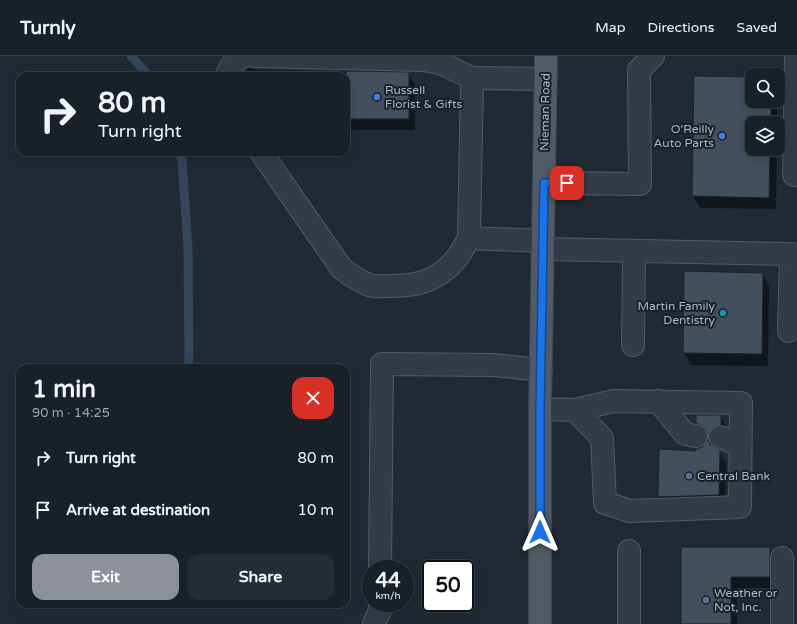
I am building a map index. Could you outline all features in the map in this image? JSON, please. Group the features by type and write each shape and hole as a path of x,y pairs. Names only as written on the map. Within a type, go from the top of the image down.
{"main road":[{"name":"Nieman Road","path":"540,624 540,409 546,56"}],"lane":[{"path":"228,72 234,62 243,56"},
{"path":"255,56 424,60 440,64 472,78 546,79"},
{"path":"544,183 640,184 640,70 653,56"},
{"path":"794,175 796,56"},
{"path":"264,156 342,269 357,280 370,285 404,286 419,284 434,278 456,259 469,238 472,78"},
{"path":"469,238 634,251 791,254 789,331"},
{"path":"633,346 634,251"},
{"path":"380,560 382,364 494,365 541,370"},
{"path":"540,409 575,410 614,401 741,403 740,507 630,511 604,503 602,438 575,410"},
{"path":"658,402 685,434 696,436"},
{"path":"720,437 740,445"},
{"path":"629,552 629,624"},
{"path":"782,558 782,624"},
{"path":"374,624 379,612"}],"building":[{"name":"Russell Florist & Gifts","path":"346,71 409,72 409,119 350,119 350,72"},
{"name":"O'Reilly Auto Parts","path":"694,76 745,77 745,108 771,108 771,116 745,116 745,156 770,156 769,198 692,196"},
{"name":"Martin Family Dentistry","path":"684,271 763,273 762,354 683,353"},
{"path":"696,415 721,415 721,425 713,427 708,435 704,427 696,423"},
{"name":"Central Bank","path":"708,439 710,445 720,450 719,495 658,497 659,449 696,451 696,448 701,448"},
{"name":"Weather or Not, Inc.","path":"681,547 770,547 770,577 731,577 731,624 681,624"}],"waterway":[{"path":"131,56 145,72"},
{"path":"180,156 188,248 189,364"}],"place":[{"name":"Russell Florist & Gifts","path":"377,97"},
{"name":"O'Reilly Auto Parts","path":"722,136"},
{"name":"Martin Family Dentistry","path":"723,313"},
{"name":"Central Bank","path":"689,476"},
{"name":"Weather or Not, Inc.","path":"706,600"}],"route":[{"path":"540,532 540,409 544,183 567,183"}]}
